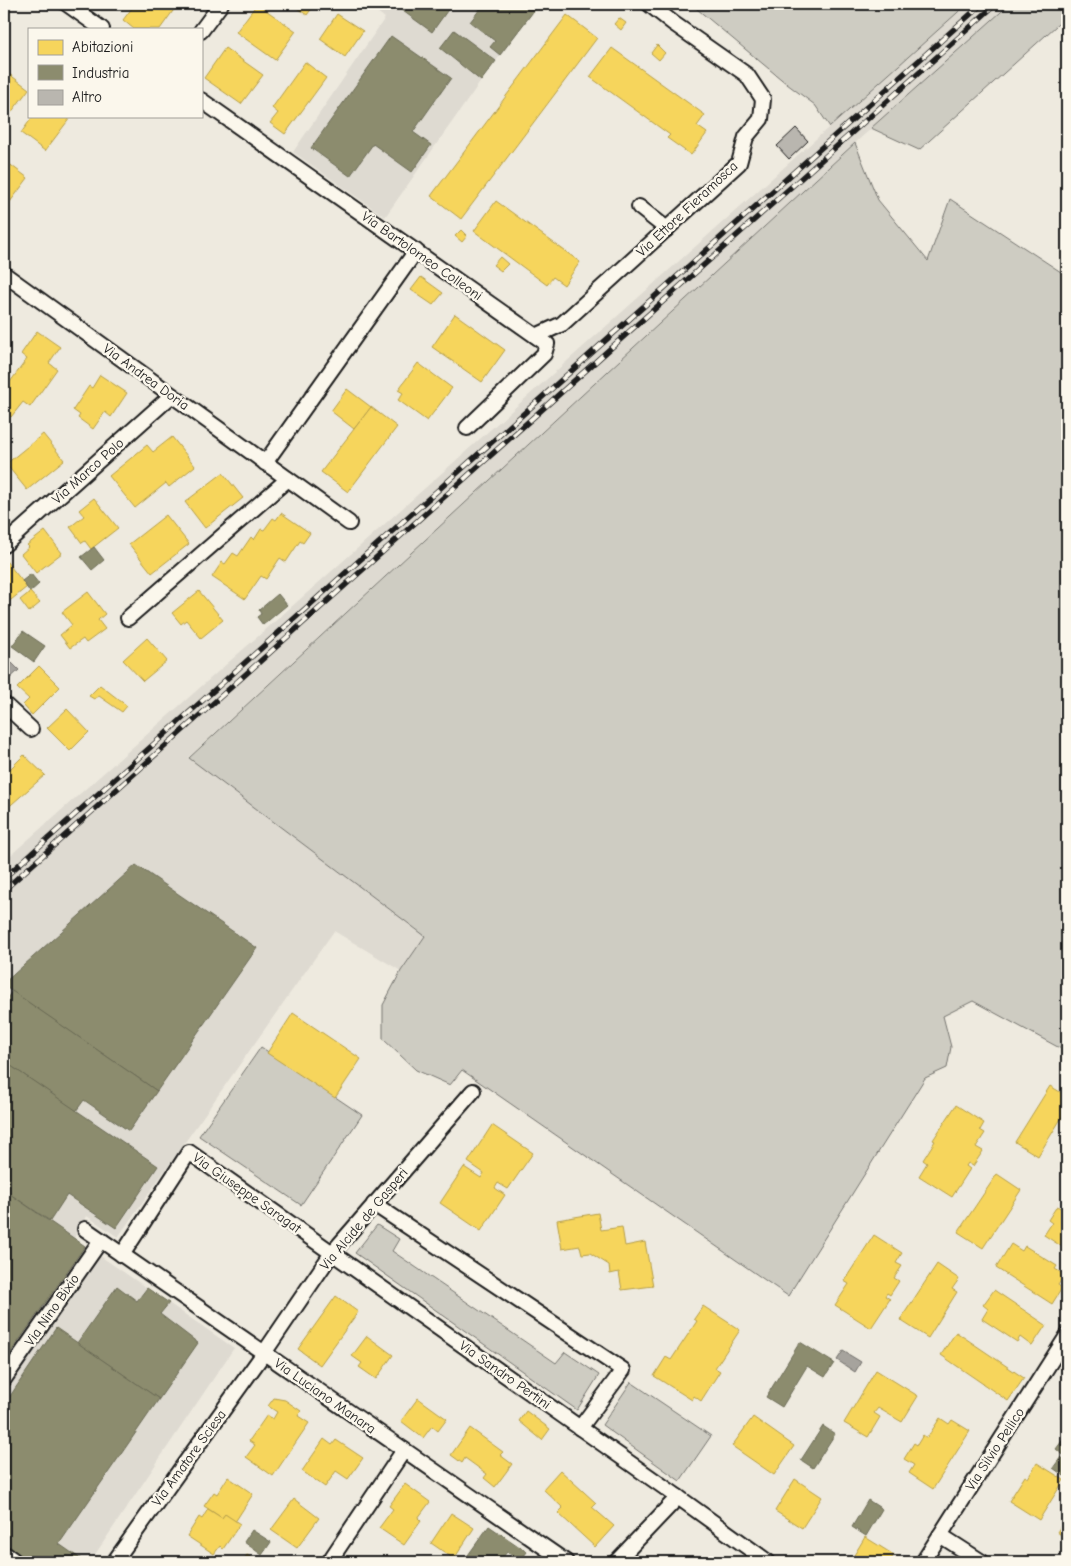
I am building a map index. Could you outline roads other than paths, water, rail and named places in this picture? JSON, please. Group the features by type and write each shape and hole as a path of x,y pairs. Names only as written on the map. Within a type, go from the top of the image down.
{"street":[{"path":"67,4 101,28"},
{"path":"202,30 222,4"},
{"name":"Via Ettore Fieramosca","path":"536,336 562,324 739,163 746,137 760,119 763,100 747,75 649,4"},
{"name":"Via Bartolomeo Colleoni","path":"202,101 536,336"},
{"path":"639,207 667,229"},
{"path":"265,462 416,251"},
{"name":"Via Andrea Doria","path":"4,274 349,523"},
{"path":"467,428 544,354 547,344 536,336"},
{"name":"Via Marco Polo","path":"4,545 171,396"},
{"path":"128,618 288,480"},
{"path":"4,704 31,729"},
{"name":"Via Alcide de Gasperi","path":"264,1353 332,1253 473,1091"},
{"name":"Via Giuseppe Saragat","path":"122,1255 189,1152 332,1253"},
{"path":"374,1204 623,1370 580,1428"},
{"name":"Via Luciano Manara","path":"85,1229 566,1562"},
{"name":"Via Nino Bixio","path":"4,1379 101,1240"},
{"name":"Via Sandro Pertini","path":"332,1253 768,1562"},
{"name":"Via Silvio Pellico","path":"923,1562 1065,1345"},
{"name":"Via Amatore Sciesa","path":"114,1562 264,1353"},
{"path":"328,1562 404,1450"},
{"path":"616,1562 678,1498"},
{"path":"940,1535 982,1562"},
{"path":"4,1557 11,1562"}],"railway":[{"path":"4,878 982,4"},
{"path":"4,890 996,4"}]}
